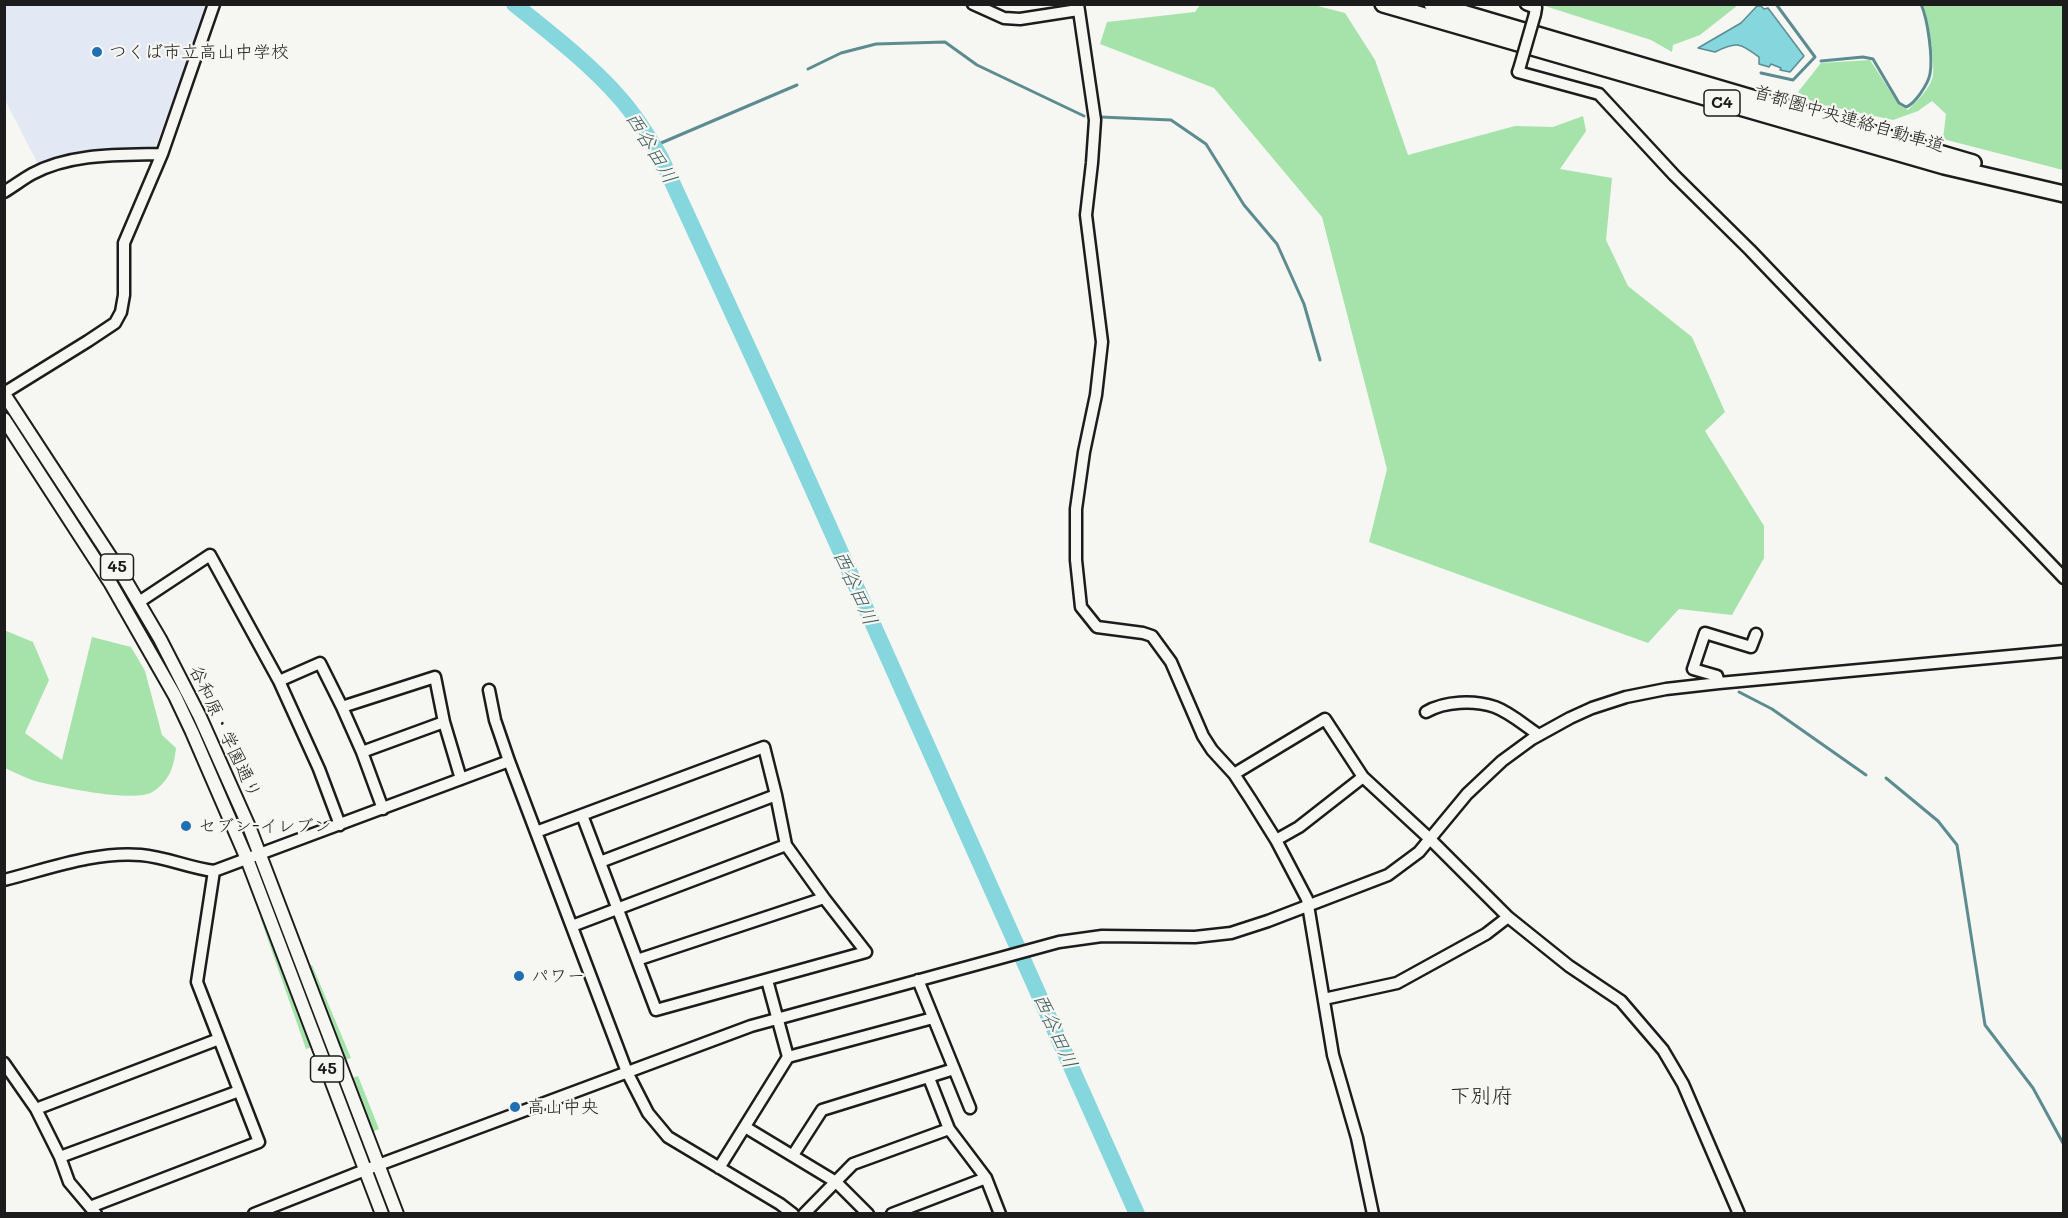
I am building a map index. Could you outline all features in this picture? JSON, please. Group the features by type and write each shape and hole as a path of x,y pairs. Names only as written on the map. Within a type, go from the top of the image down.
{"highway":[{"name":"首都圏中央連絡自動車道","path":"1383,4 1889,151 1944,166 2064,192"},
{"name":"首都圏中央連絡自動車道","path":"1432,4 2064,192"}],"main road":[{"name":"谷和原・学園通り","path":"4,393 139,602 200,717 260,855 397,1214"},
{"name":"谷和原・学園通り","path":"4,419 111,584 175,696 247,859 382,1214"}],"street":[{"path":"4,393 115,322 121,312 124,295 124,243 162,154 214,4"},
{"path":"973,4 1004,18 1020,20 1078,7 1095,120 1086,215 1102,342 1096,395 1084,452 1076,509 1076,560 1081,607 1097,627 1152,636 1171,662 1203,736 1212,750 1234,774 1276,840 1309,905 1332,1055 1357,1138 1373,1214"},
{"path":"1526,4 1536,8 1518,72 1599,94 1674,175 1757,258 2064,578"},
{"path":"4,192 34,173 66,162 104,156 162,154"},
{"path":"139,602 210,555 279,681 319,770 340,825"},
{"path":"1719,683 1717,676 1693,669 1705,633 1751,647 1756,634"},
{"path":"254,1214 627,1072 777,1019 1059,942 1092,937 1195,936 1231,933 1268,921 1388,875 1409,861 1467,794 1502,761 1539,735 1570,718 1616,700 1648,692 1719,683 2064,651"},
{"path":"279,681 320,663 362,752 383,809"},
{"path":"342,707 435,676 444,722 461,779"},
{"path":"489,690 495,720 509,761 627,1072 648,1113 668,1137 793,1214"},
{"path":"1426,712 1434,707 1450,704 1488,705 1506,712 1539,735"},
{"path":"1234,774 1325,719 1363,777 1430,839 1508,917 1554,956 1621,1001 1663,1050 1683,1084 1739,1214"},
{"path":"362,752 444,722"},
{"path":"536,832 582,814 764,747 786,845 866,952 656,1010 582,814"},
{"path":"4,880 108,855 141,855 214,871 509,761"},
{"path":"1276,840 1299,827 1363,777"},
{"path":"600,862 776,795"},
{"path":"572,926 786,845"},
{"path":"4,1063 36,1109 60,1157 69,1182 93,1210 259,1142 197,982 214,871"},
{"path":"637,960 824,898"},
{"path":"1323,999 1397,983 1485,934 1508,917"},
{"path":"767,980 788,1057"},
{"path":"918,980 970,1108"},
{"path":"719,1168 788,1057 933,1018"},
{"path":"36,1109 219,1040"},
{"path":"793,1155 822,1110 954,1069"},
{"path":"928,1078 949,1129 986,1178 1000,1214"},
{"path":"60,1157 239,1091"},
{"path":"746,1127 836,1182 868,1214"},
{"path":"804,1214 853,1164 949,1129"},
{"path":"892,1214 986,1178"}],"shaded area":[{"name":"つくば市立高山中学校","path":"4,5 208,5 154,151 40,168 5,100"}],"green space":[{"path":"1310,4 1345,13 1375,60 1408,155 1515,126 1553,127 1583,116 1586,131 1560,169 1612,178 1606,240 1628,286 1692,337 1725,412 1705,431 1764,526 1764,558 1732,615 1679,609 1648,643 1369,542 1387,469 1322,217 1214,88 1100,44 1107,22 1195,12 1200,5"},
{"path":"1738,4 1700,35 1673,45 1672,52 1651,40 1542,5"},
{"path":"1923,5 2063,5 2063,170 1943,139 1946,114 1932,101 1918,111 1893,120 1814,103 1798,92 1821,63 1870,60 1899,105 1908,110 1927,89 1933,75 1931,40"},
{"path":"4,630 33,642 49,680 25,733 62,760 92,637 131,647 145,671 162,735 176,748 174,761 164,782 145,795 116,795 39,782 5,768"},
{"path":"262,916 312,1047 306,1049 260,917"},
{"path":"312,965 351,1058 345,1060 309,966"},
{"path":"358,1076 379,1129 372,1132 351,1078"}],"water":[{"path":"1757,6 1768,8 1804,56 1790,72 1780,70 1781,68 1771,64 1769,67 1759,64 1759,57 1742,46 1728,46 1715,52 1698,48 1741,23"}],"waterway":[{"name":"西谷田川","path":"514,4 568,48 607,84 647,134 661,158 782,421 1137,1214"},
{"path":"1761,73 1793,80 1815,57 1776,4"},
{"path":"1821,61 1863,57 1873,59 1899,103 1906,107 1910,105 1921,93 1930,74 1929,39 1921,4"},
{"path":"808,69 841,53 876,44 945,42 977,65 1084,116"},
{"path":"654,146 797,85"},
{"path":"1100,117 1171,120 1206,144 1244,205 1277,244 1304,304 1320,360"},
{"path":"1739,692 1772,709 1866,775"},
{"path":"1886,778 1938,821 1957,845 1985,1025 2033,1088 2064,1145"}],"place":[{"name":"つくば市立高山中学校","path":"97,52"},
{"name":"セブン-イレブン","path":"186,826"},
{"name":"パワー","path":"519,976"},
{"name":"高山中央","path":"515,1107"}],"district":[{"name":"下別府","path":"1481,1097"}]}
